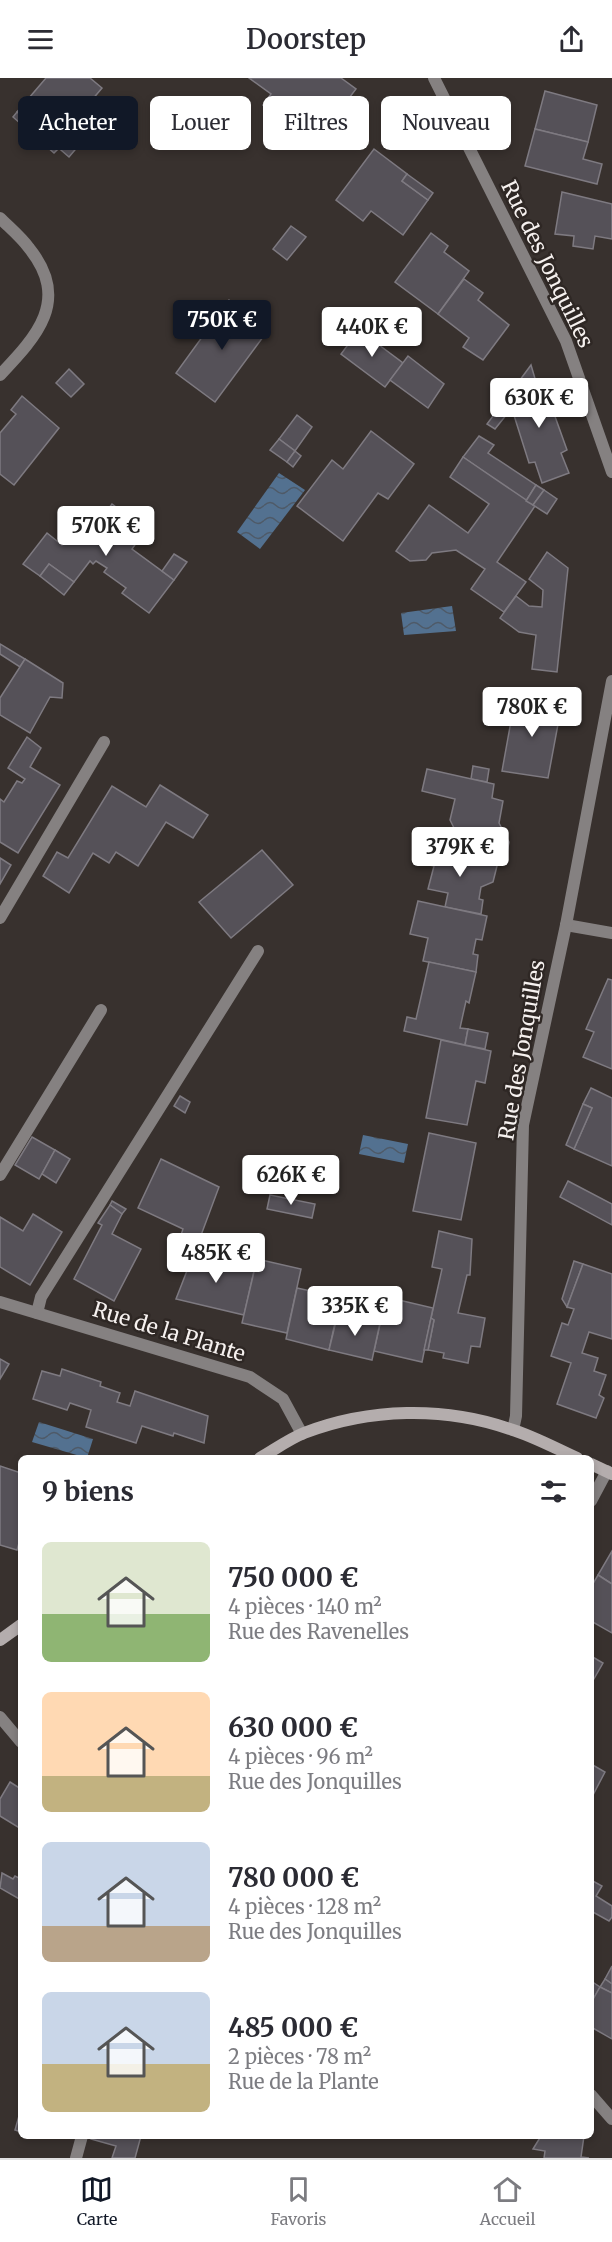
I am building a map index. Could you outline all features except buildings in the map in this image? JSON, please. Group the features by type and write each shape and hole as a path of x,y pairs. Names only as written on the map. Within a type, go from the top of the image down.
{"street":[{"name":"Rue des Jonquilles","path":"434,78 566,341 612,471"},
{"path":"0,218 29,248 42,269 48,289 46,312 39,329 0,375"},
{"name":"Rue des Jonquilles","path":"513,1430 516,1416 523,1125 566,925 612,681"},
{"path":"0,918 104,742"},
{"path":"566,925 612,933"},
{"path":"37,1313 41,1296 258,951"},
{"path":"0,1174 101,1010"},
{"name":"Rue de la Plante","path":"0,1302 250,1377 283,1400 302,1434"},
{"path":"265,1455 302,1434 356,1417 402,1413 444,1414 495,1424 571,1455"},
{"path":"594,1465 610,1473 594,1497"},
{"path":"0,1640 18,1626"},
{"path":"0,1718 18,1739"},
{"path":"594,2098 612,2119"},
{"path":"76,2158 81,2139"}],"water":[{"path":"279,473 305,490 260,549 237,532"},
{"path":"452,606 456,631 404,635 401,613"},
{"path":"363,1135 408,1144 404,1163 359,1154"},
{"path":"39,1422 93,1439 88,1455 77,1455 32,1442"}]}
